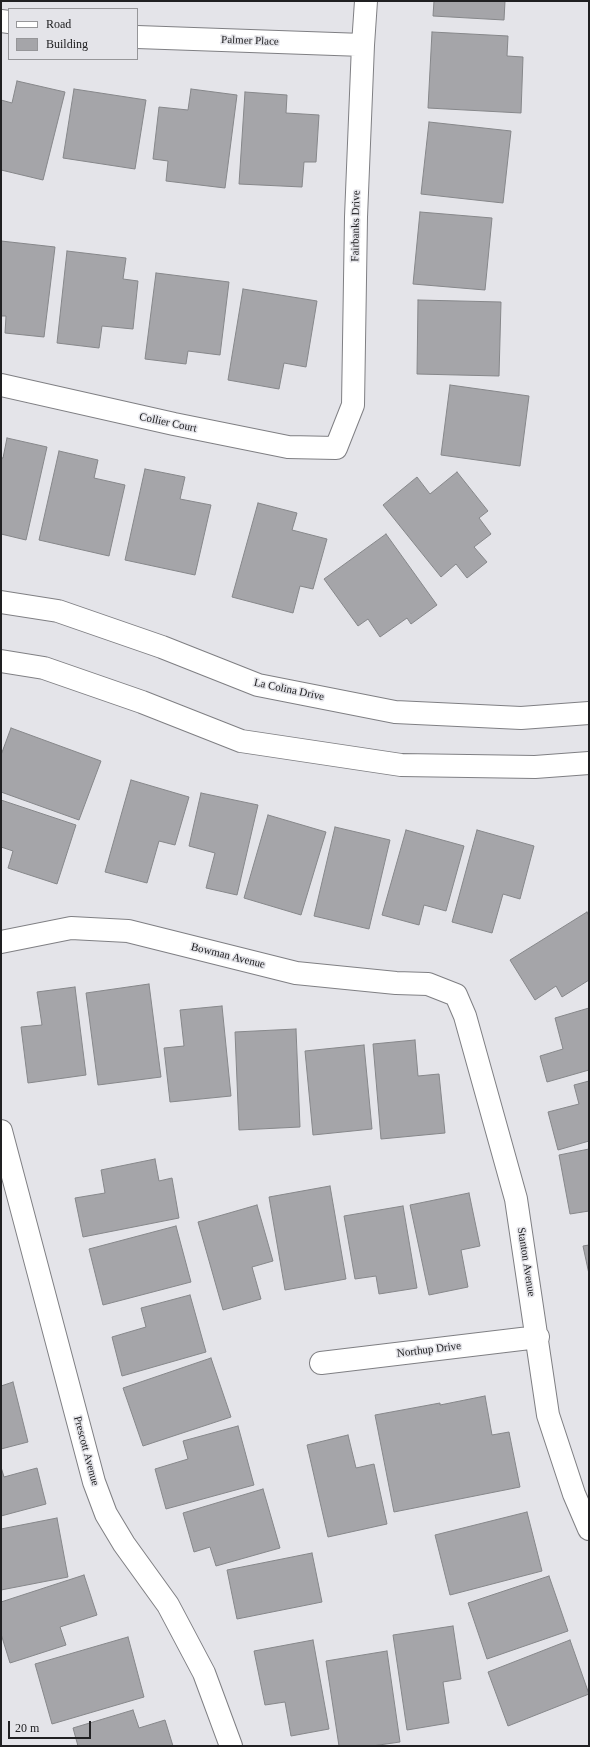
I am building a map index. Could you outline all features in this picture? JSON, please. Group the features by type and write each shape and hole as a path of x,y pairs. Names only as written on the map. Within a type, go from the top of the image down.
{"street":[{"name":"Fairbanks Drive","path":"336,448 353,405 356,217 366,1"},
{"name":"Palmer Place","path":"138,36 363,45"},
{"name":"Collier Court","path":"1,385 174,424 288,447 336,448"},
{"name":"La Colina Drive","path":"1,602 58,611 162,648 258,685 388,710 521,718 589,713"},
{"path":"1,661 44,668 142,702 241,741 401,765 535,767 589,763"},
{"name":"Bowman Avenue","path":"1,942 71,928 128,931 296,973 396,983 428,984 456,995"},
{"name":"Stanton Avenue","path":"456,995 465,1016 516,1199 538,1337 548,1415 574,1494 589,1529"},
{"name":"Prescott Avenue","path":"1,1131 94,1482 106,1514 124,1544 168,1605 204,1673 231,1746"},
{"name":"Northup Drive","path":"320,1363 538,1337"}],"building":[{"path":"434,1 505,1 504,20 433,16"},
{"path":"432,32 508,36 507,56 523,57 521,113 428,108"},
{"path":"17,81 65,92 43,180 1,170 1,100 12,103"},
{"path":"74,89 146,100 135,169 63,158"},
{"path":"191,89 237,95 225,188 166,181 168,161 153,159 159,107 188,110"},
{"path":"245,92 287,95 286,113 319,115 316,162 304,162 302,187 239,184"},
{"path":"429,122 511,131 503,203 421,194"},
{"path":"420,212 492,218 485,290 413,284"},
{"path":"1,241 55,247 44,337 5,333 6,316 1,316"},
{"path":"67,251 126,258 123,279 138,281 133,329 102,326 99,348 57,343"},
{"path":"156,273 229,282 220,355 188,351 186,364 145,359"},
{"path":"243,289 317,301 306,367 284,363 279,389 228,380"},
{"path":"418,300 501,302 499,376 417,374"},
{"path":"450,385 529,396 520,466 441,455"},
{"path":"7,438 47,447 26,540 1,534 1,458 3,458"},
{"path":"59,451 98,460 94,478 125,485 109,556 39,540"},
{"path":"145,469 185,477 180,499 211,505 195,575 125,560"},
{"path":"457,472 488,511 479,518 491,534 474,547 487,562 467,578 456,564 441,577 383,505 417,477 430,494"},
{"path":"258,503 297,513 292,530 327,539 313,589 300,586 293,613 232,597"},
{"path":"386,534 437,605 411,624 407,618 380,637 368,619 358,626 324,579"},
{"path":"11,728 101,761 79,820 1,792 1,755"},
{"path":"131,780 189,797 175,845 159,841 147,883 105,872"},
{"path":"201,793 258,805 237,895 206,888 215,853 189,846"},
{"path":"1,800 76,825 57,884 8,868 13,851 1,847"},
{"path":"268,815 326,832 301,915 244,898"},
{"path":"335,827 390,840 369,929 314,916"},
{"path":"406,830 464,846 446,911 424,905 419,925 382,915"},
{"path":"477,830 534,846 520,899 503,894 492,933 452,922"},
{"path":"587,912 589,916 589,980 562,997 556,986 535,1000 510,960"},
{"path":"149,984 161,1077 98,1085 86,993"},
{"path":"75,987 86,1075 28,1083 21,1027 42,1025 37,992"},
{"path":"222,1006 231,1096 170,1102 164,1048 184,1046 180,1010"},
{"path":"589,1008 589,1070 547,1082 540,1056 563,1049 555,1018"},
{"path":"296,1029 300,1127 239,1130 235,1032"},
{"path":"415,1040 418,1076 439,1074 445,1133 381,1139 373,1044"},
{"path":"364,1045 372,1129 313,1135 305,1051"},
{"path":"589,1081 589,1141 558,1150 548,1112 579,1104 574,1085"},
{"path":"589,1149 589,1211 570,1214 559,1155"},
{"path":"155,1159 159,1181 172,1178 179,1218 83,1237 75,1198 105,1193 101,1170"},
{"path":"330,1186 346,1279 285,1290 269,1197"},
{"path":"469,1193 480,1246 461,1250 468,1287 429,1295 410,1205"},
{"path":"257,1205 273,1261 252,1267 261,1299 223,1310 198,1222"},
{"path":"403,1206 417,1288 379,1294 376,1276 355,1279 344,1216"},
{"path":"176,1226 191,1282 103,1305 89,1249"},
{"path":"589,1245 589,1274 583,1246"},
{"path":"190,1295 206,1352 122,1376 112,1337 146,1327 141,1308"},
{"path":"211,1358 231,1417 143,1446 123,1388"},
{"path":"13,1382 28,1442 1,1449 1,1386"},
{"path":"485,1396 492,1435 509,1432 520,1487 394,1512 375,1415 440,1403 440,1405"},
{"path":"238,1426 254,1485 166,1509 155,1469 188,1459 183,1441"},
{"path":"348,1435 356,1468 374,1464 387,1524 328,1537 307,1445"},
{"path":"1,1467 4,1477 37,1468 46,1504 1,1516"},
{"path":"263,1489 280,1548 216,1566 210,1547 194,1552 183,1513"},
{"path":"527,1512 542,1571 450,1595 435,1535"},
{"path":"57,1518 68,1577 1,1590 1,1529"},
{"path":"312,1553 322,1602 237,1619 227,1570"},
{"path":"84,1575 97,1615 60,1627 66,1645 10,1663 1,1634 1,1602"},
{"path":"549,1576 568,1631 487,1659 468,1603"},
{"path":"453,1626 461,1679 443,1682 449,1723 407,1730 393,1635"},
{"path":"128,1637 144,1697 52,1724 35,1664"},
{"path":"313,1640 329,1729 291,1736 285,1702 265,1705 254,1651"},
{"path":"570,1640 589,1694 508,1726 488,1672"},
{"path":"387,1651 400,1742 372,1746 339,1746 326,1661"},
{"path":"133,1710 139,1728 165,1720 173,1746 78,1746 73,1728"}]}
